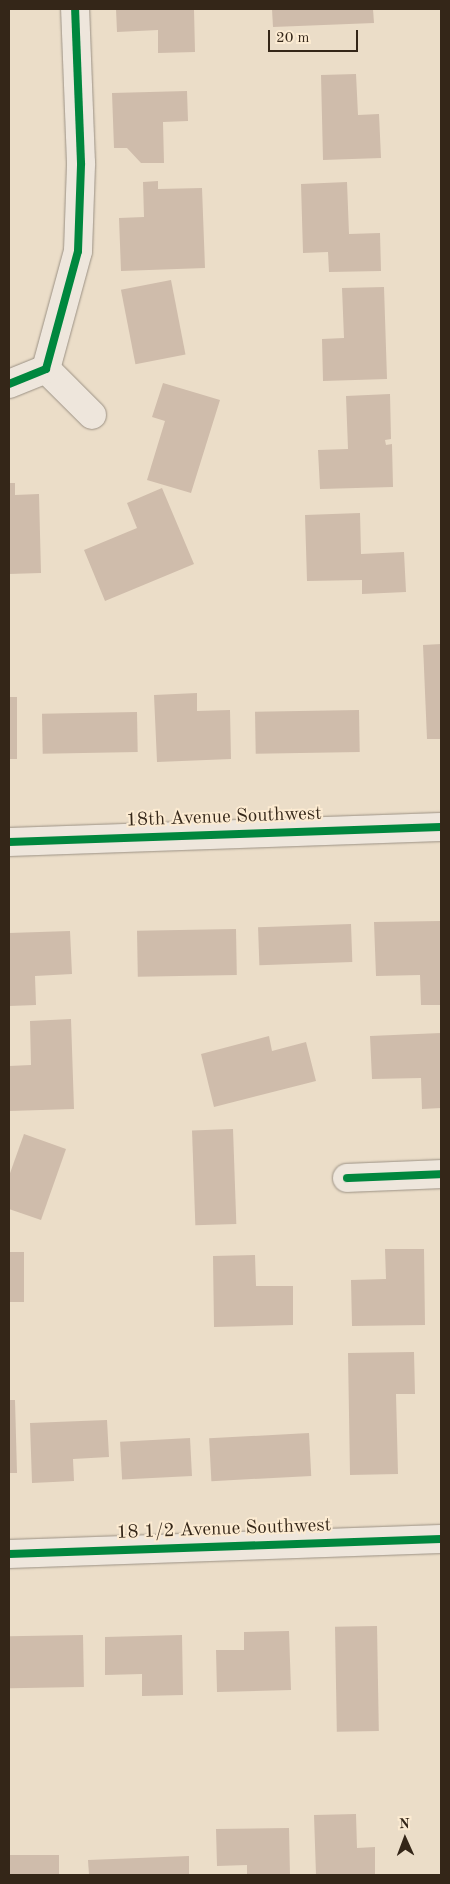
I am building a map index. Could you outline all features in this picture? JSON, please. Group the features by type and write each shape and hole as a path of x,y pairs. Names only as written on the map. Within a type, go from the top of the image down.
{"street":[{"path":"46,369 78,251 81,163 75,9"},
{"path":"9,384 46,369"},
{"path":"46,369 92,415"},
{"name":"18th Avenue Southwest","path":"9,842 441,827"},
{"path":"347,1178 441,1174"},
{"name":"18 1/2 Avenue Southwest","path":"9,1554 441,1539"}],"building":[{"path":"116,9 194,9 195,52 158,53 158,30 117,32"},
{"path":"272,9 373,9 374,23 273,27"},
{"path":"356,74 358,115 379,114 381,158 323,160 321,75"},
{"path":"187,91 188,121 163,122 164,163 141,163 127,148 114,148 112,93"},
{"path":"158,181 158,189 202,188 205,268 121,271 119,218 144,217 143,182"},
{"path":"347,182 349,234 380,233 381,271 329,272 328,252 303,253 301,184"},
{"path":"171,280 186,355 135,364 121,290"},
{"path":"384,287 387,379 323,381 322,339 344,338 342,288"},
{"path":"163,383 220,400 191,493 147,480 165,421 152,417"},
{"path":"390,394 391,439 385,440 386,445 392,444 393,487 320,489 318,450 348,449 346,396"},
{"path":"9,483 15,483 15,495 39,494 41,573 9,574"},
{"path":"162,488 194,564 105,601 84,550 137,528 127,503"},
{"path":"360,513 361,554 404,552 406,592 362,594 362,580 307,581 305,515"},
{"path":"441,644 441,739 427,739 423,645"},
{"path":"197,693 197,711 230,710 231,759 157,762 154,695"},
{"path":"9,697 17,697 17,759 9,759"},
{"path":"359,710 360,752 256,754 255,712"},
{"path":"137,712 138,752 43,754 42,714"},
{"path":"441,921 441,1005 421,1005 420,975 376,976 374,922"},
{"path":"351,924 352,962 259,965 258,927"},
{"path":"236,929 237,975 138,977 137,931"},
{"path":"70,931 72,974 35,976 36,1005 9,1006 9,933"},
{"path":"71,1019 74,1109 9,1111 9,1066 31,1065 30,1021"},
{"path":"441,1033 441,1108 422,1109 421,1078 372,1079 370,1036"},
{"path":"269,1036 272,1051 306,1042 316,1081 214,1107 201,1054"},
{"path":"233,1129 236,1224 195,1225 192,1130"},
{"path":"24,1134 66,1149 41,1220 9,1209 9,1176"},
{"path":"385,1249 424,1249 425,1325 352,1326 351,1280 386,1279"},
{"path":"9,1252 24,1252 24,1302 9,1302"},
{"path":"255,1255 256,1286 293,1286 293,1325 214,1327 213,1256"},
{"path":"414,1352 415,1394 396,1394 398,1474 350,1475 348,1353"},
{"path":"9,1400 15,1400 17,1473 9,1473"},
{"path":"107,1420 109,1457 73,1459 74,1481 32,1483 30,1423"},
{"path":"309,1433 311,1476 211,1481 209,1438"},
{"path":"190,1438 192,1476 122,1480 120,1442"},
{"path":"377,1626 379,1731 337,1732 335,1627"},
{"path":"289,1631 291,1690 217,1692 216,1650 244,1650 244,1632"},
{"path":"83,1635 84,1687 10,1688 9,1636"},
{"path":"182,1635 183,1695 142,1696 142,1674 105,1675 105,1637"},
{"path":"356,1814 357,1848 375,1847 375,1875 316,1875 314,1815"},
{"path":"289,1828 290,1875 247,1875 247,1865 217,1866 216,1829"},
{"path":"9,1855 59,1855 59,1875 9,1875"},
{"path":"189,1856 189,1875 89,1875 88,1860"}],"cycle path":[{"path":"9,384 46,369 78,251 81,163 75,9"},
{"path":"9,842 441,827"},
{"path":"347,1178 441,1174"},
{"path":"9,1554 441,1539"}]}
